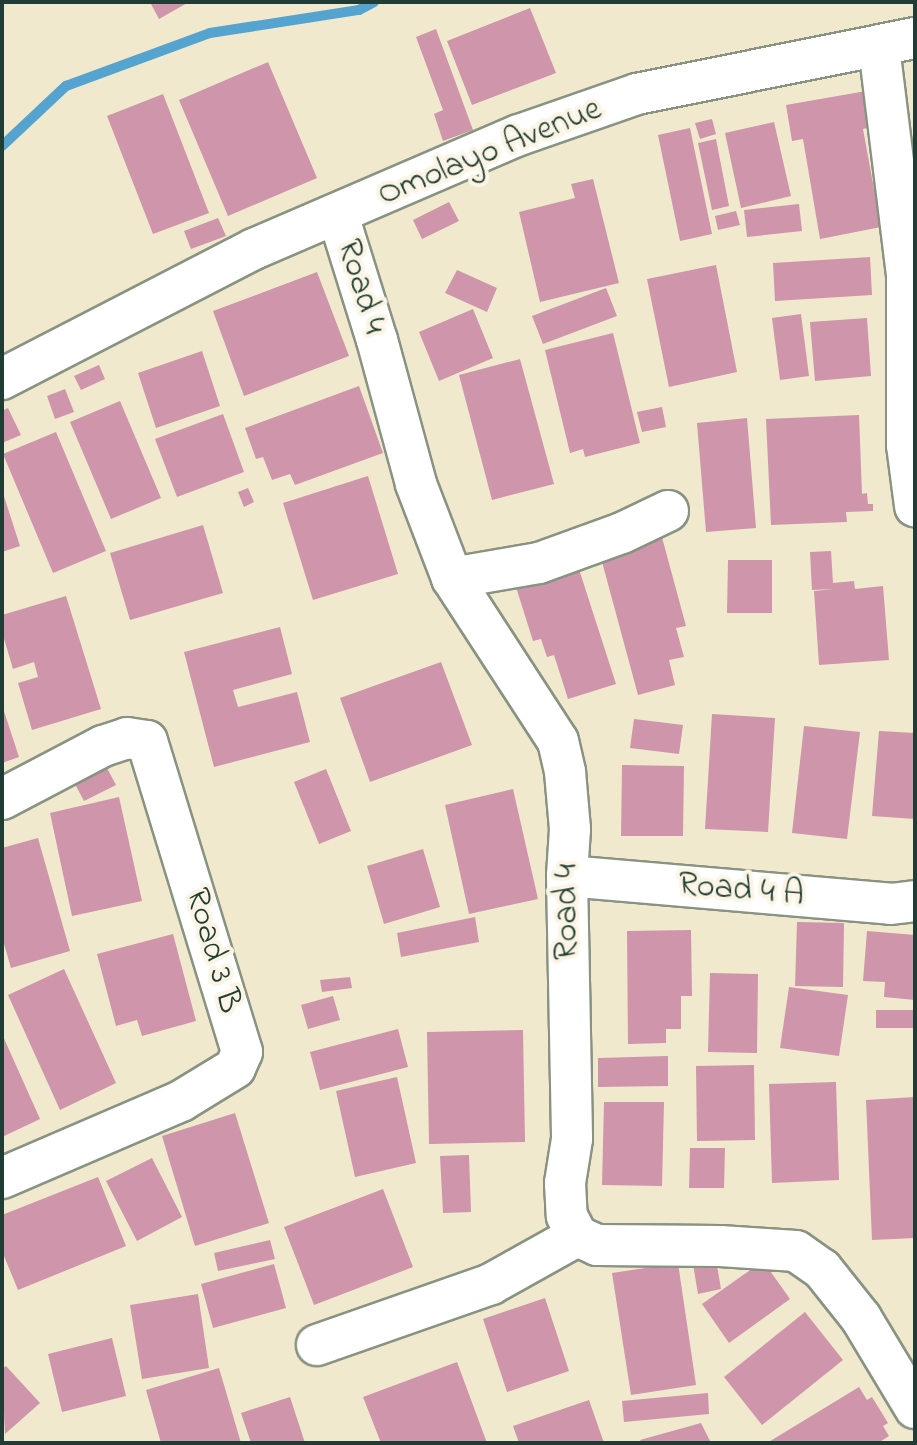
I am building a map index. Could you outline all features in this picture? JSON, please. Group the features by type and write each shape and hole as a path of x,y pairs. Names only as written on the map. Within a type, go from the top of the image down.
{"street":[{"name":"Omolayo Avenue","path":"2,379 189,280 519,135 637,94 897,43"},
{"path":"897,43 911,275 907,445 915,506"},
{"name":"Road 4","path":"338,215 377,340 416,484 452,578 558,741 565,772 570,829 567,876 572,1139 565,1183 567,1216 577,1236"},
{"path":"452,578 539,563 622,533 668,511"},
{"name":"Road 3 B","path":"2,799 103,746 127,738 147,741 242,1052 235,1068 181,1101 2,1178"},
{"name":"Road 4 A","path":"567,876 891,904 915,901"},
{"path":"317,1345 491,1284 577,1236 597,1245 796,1251 822,1269 861,1318 915,1408"}],"building":[{"path":"150,2 189,2 159,19"},
{"path":"530,8 556,73 472,105 447,41"},
{"path":"436,29 473,130 443,141 434,114 443,110 416,37"},
{"path":"268,62 317,178 228,216 179,100"},
{"path":"866,91 872,127 863,129 881,227 820,239 803,139 792,141 786,105"},
{"path":"163,94 209,213 153,234 107,116"},
{"path":"712,119 716,134 700,139 695,123"},
{"path":"774,122 791,196 741,208 725,133"},
{"path":"690,128 712,234 680,241 658,135"},
{"path":"716,139 729,206 712,210 698,143"},
{"path":"593,179 619,283 540,302 519,212 575,198 571,184"},
{"path":"449,202 459,221 422,239 413,220"},
{"path":"799,204 802,231 747,237 744,210"},
{"path":"736,211 740,225 718,230 715,216"},
{"path":"218,218 226,236 191,249 184,231"},
{"path":"870,257 872,295 775,301 773,263"},
{"path":"716,265 737,372 669,387 647,279"},
{"path":"457,270 497,288 487,312 445,293"},
{"path":"317,272 349,356 244,396 213,311"},
{"path":"606,288 617,316 543,344 532,316"},
{"path":"473,309 493,358 439,381 419,332"},
{"path":"801,314 809,376 780,380 772,318"},
{"path":"867,318 871,376 815,381 810,322"},
{"path":"613,333 640,443 585,457 583,449 570,453 545,350"},
{"path":"202,351 220,406 156,428 138,373"},
{"path":"520,359 554,484 492,500 459,375"},
{"path":"99,365 105,379 81,390 74,376"},
{"path":"359,386 383,453 295,485 290,474 272,480 263,457 256,459 245,428"},
{"path":"65,389 74,412 55,419 47,396"},
{"path":"120,401 161,498 111,519 70,422"},
{"path":"662,407 666,427 642,432 637,412"},
{"path":"8,408 21,435 2,443 2,411"},
{"path":"223,414 244,472 177,497 155,439"},
{"path":"859,415 862,494 867,493 868,504 873,504 873,511 846,512 847,522 771,525 766,419"},
{"path":"747,418 756,528 706,532 697,423"},
{"path":"56,432 106,551 53,573 3,454"},
{"path":"368,476 398,574 313,600 283,503"},
{"path":"248,488 254,502 244,507 238,492"},
{"path":"2,490 20,546 2,552"},
{"path":"203,525 223,593 130,620 110,553"},
{"path":"660,530 686,626 676,628 684,657 669,660 675,685 638,695 598,547"},
{"path":"831,551 833,583 854,581 855,589 883,586 889,660 819,665 814,591 834,589 812,590 810,552"},
{"path":"728,560 772,560 772,613 727,613"},
{"path":"577,563 616,684 568,699 554,655 547,657 541,639 533,641 515,584"},
{"path":"66,596 101,709 32,730 18,683 38,677 34,662 13,669 2,632 2,615"},
{"path":"280,627 292,674 233,690 238,707 297,692 310,742 214,767 184,652"},
{"path":"441,662 472,745 370,782 340,698"},
{"path":"2,705 19,757 2,763"},
{"path":"712,714 775,718 768,832 705,829"},
{"path":"634,719 683,725 679,754 630,748"},
{"path":"804,726 860,732 847,839 792,833"},
{"path":"879,731 915,733 915,819 872,816"},
{"path":"622,765 684,766 683,836 621,836"},
{"path":"107,768 116,785 84,801 75,784"},
{"path":"326,769 351,831 319,844 294,782"},
{"path":"513,789 538,899 469,914 445,805"},
{"path":"119,797 142,901 72,916 50,813"},
{"path":"38,838 70,951 11,968 2,937 2,848"},
{"path":"423,849 440,907 384,924 367,866"},
{"path":"475,917 479,942 401,957 397,933"},
{"path":"797,922 844,923 843,987 795,986"},
{"path":"691,930 692,996 681,996 681,1029 666,1029 666,1043 628,1044 627,931"},
{"path":"867,931 915,935 915,1000 884,997 885,982 863,981"},
{"path":"173,934 196,1021 142,1036 137,1020 116,1026 97,954"},
{"path":"64,969 116,1083 60,1110 8,995"},
{"path":"710,973 758,974 757,1053 708,1052"},
{"path":"350,977 352,988 322,992 320,980"},
{"path":"789,987 848,995 839,1056 780,1048"},
{"path":"333,996 340,1020 308,1029 301,1005"},
{"path":"876,1010 915,1010 915,1028 876,1028"},
{"path":"398,1029 408,1067 320,1090 310,1052"},
{"path":"523,1030 525,1142 429,1144 427,1032"},
{"path":"2,1034 40,1119 2,1137"},
{"path":"668,1056 668,1086 598,1087 598,1058"},
{"path":"754,1065 755,1140 697,1141 696,1066"},
{"path":"397,1077 416,1163 355,1177 336,1091"},
{"path":"836,1082 839,1180 772,1183 769,1084"},
{"path":"915,1097 915,1238 872,1240 866,1100"},
{"path":"604,1102 664,1102 662,1186 602,1185"},
{"path":"235,1113 269,1223 195,1246 162,1136"},
{"path":"690,1148 725,1148 724,1188 689,1188"},
{"path":"469,1155 471,1212 443,1213 440,1156"},
{"path":"152,1158 182,1217 137,1241 106,1181"},
{"path":"98,1177 126,1246 18,1290 2,1251 2,1215"},
{"path":"383,1189 413,1267 314,1305 284,1227"},
{"path":"270,1240 275,1259 218,1271 214,1253"},
{"path":"715,1254 721,1289 698,1294 692,1258"},
{"path":"763,1261 790,1299 729,1343 702,1304"},
{"path":"678,1263 696,1385 631,1395 612,1273"},
{"path":"274,1264 286,1308 213,1328 201,1284"},
{"path":"198,1294 209,1368 142,1379 130,1305"},
{"path":"545,1298 569,1371 507,1392 483,1319"},
{"path":"805,1312 843,1360 762,1425 724,1377"},
{"path":"112,1338 126,1396 62,1412 48,1354"},
{"path":"457,1362 487,1443 381,1443 363,1397"},
{"path":"6,1366 40,1403 5,1434 2,1369"},
{"path":"219,1368 241,1443 161,1443 146,1390"},
{"path":"859,1387 867,1400 872,1397 888,1423 883,1426 889,1436 878,1443 767,1443"},
{"path":"708,1393 709,1414 624,1422 622,1401"},
{"path":"290,1397 305,1443 251,1443 241,1413"},
{"path":"589,1400 604,1443 519,1443 513,1426"},
{"path":"701,1423 711,1443 642,1443 640,1440"}],"waterway":[{"path":"2,146 66,86 210,33 359,10 374,2"}]}
